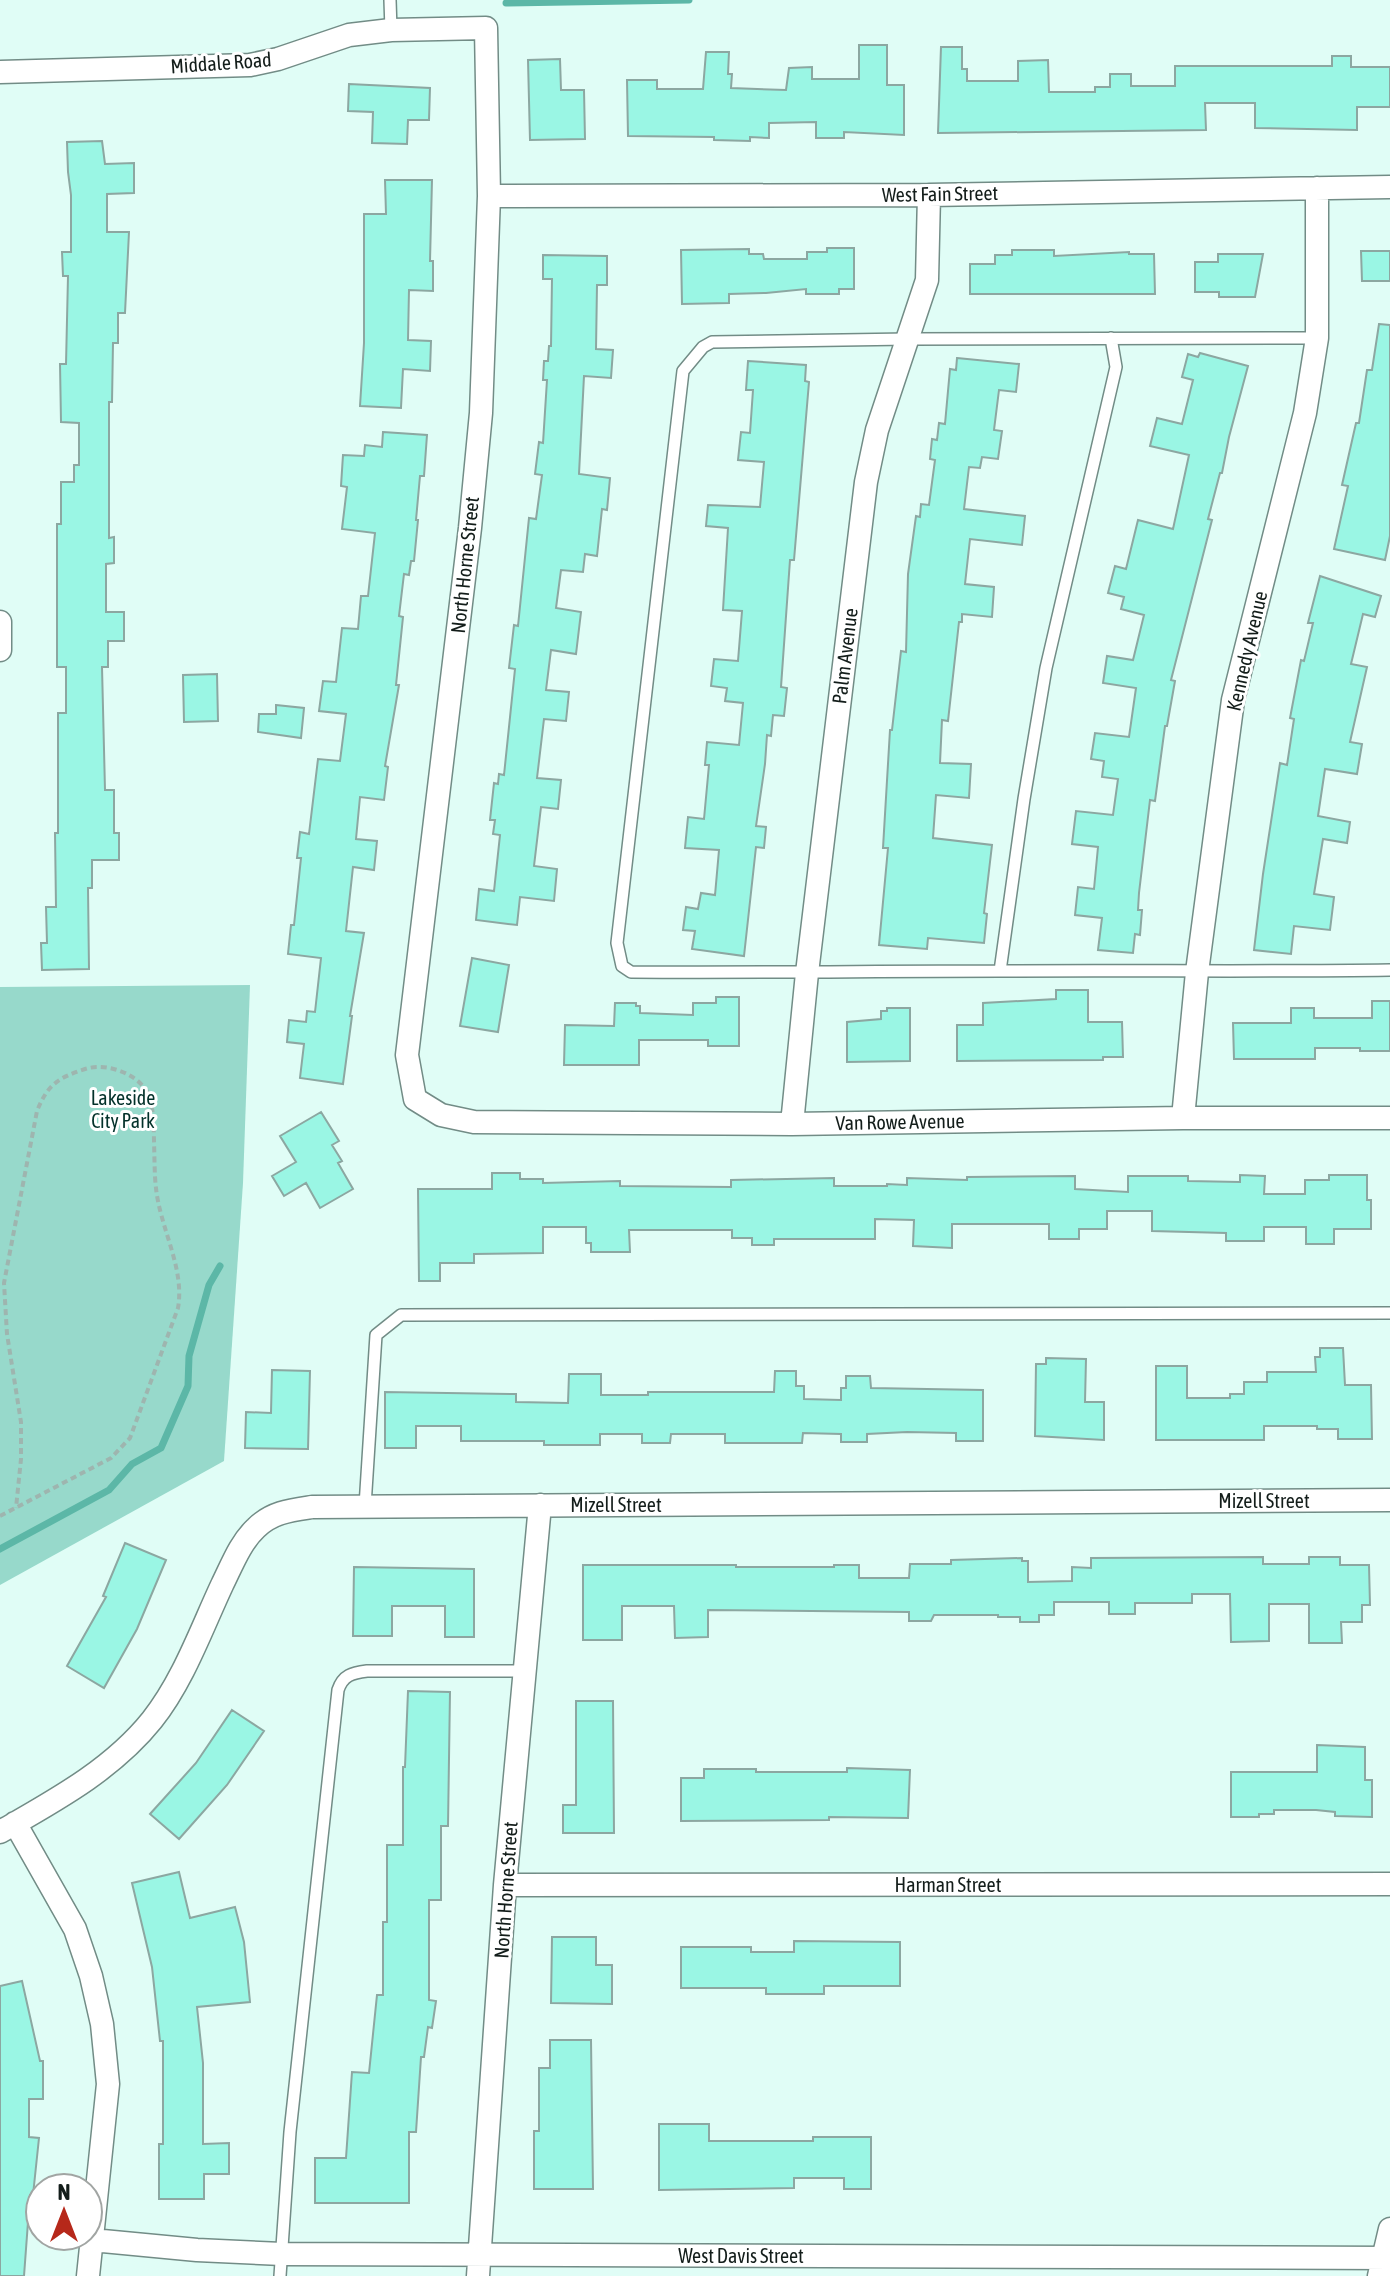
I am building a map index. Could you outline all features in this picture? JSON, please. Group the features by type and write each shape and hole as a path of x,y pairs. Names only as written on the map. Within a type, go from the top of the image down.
{"street":[{"name":"Middale Road","path":"0,72 250,65 349,35 391,30 486,28"},
{"name":"North Horne Street","path":"415,1099 407,1055 481,413 489,196 486,28"},
{"name":"West Fain Street","path":"489,196 929,195 1390,187"},
{"name":"Kennedy Avenue","path":"1183,1118 1197,972 1233,700 1305,413 1317,338 1317,188"},
{"name":"Palm Avenue","path":"792,1124 866,482 877,430 927,280 929,195"},
{"path":"0,622 0,650"},
{"name":"Van Rowe Avenue","path":"415,1099 441,1115 474,1122 792,1124 1390,1118"},
{"name":"Mizell Street","path":"7,1827 96,1774 126,1748 152,1719 175,1685 241,1546 258,1526 283,1511 365,1506 1390,1500"},
{"name":"North Horne Street","path":"479,2266 505,1885 540,1505"},
{"path":"7,1827 75,1929 91,1976 102,2024 108,2084 99,2172"},
{"name":"Harman Street","path":"505,1885 1390,1884"},
{"path":"1384,2264 1390,2229"},
{"name":"West Davis Street","path":"104,2241 197,2250 281,2265 1384,2264"},
{"path":"88,2276 91,2252"}],"lane":[{"path":"390,0 391,30"},
{"path":"1000,971 1046,668 1116,367 1111,338"},
{"path":"1317,338 908,339 712,342 703,347 683,371 617,943 622,966 631,972 1390,970"},
{"path":"365,1506 376,1335 401,1315 1390,1313"},
{"path":"281,2265 290,2132 340,1684 348,1675 367,1671 524,1671"}],"path":[{"path":"0,1516 16,1508 111,1458 130,1438 178,1308 181,1292 156,1192 150,1097 141,1083 120,1071 93,1067 62,1077 45,1092 37,1111 4,1283 7,1334 21,1422 16,1508"}],"green space":[{"name":"Lakeside City Park","path":"250,985 243,1183 224,1461 0,1585 0,987"}],"building":[{"path":"859,45 887,45 887,85 904,85 904,135 844,132 844,138 816,138 816,122 769,123 769,138 750,137 750,141 714,140 714,137 628,136 627,80 657,80 657,89 703,89 706,52 729,52 731,88 786,90 789,68 812,67 812,79 859,79"},
{"path":"941,47 962,47 962,69 967,69 967,81 1018,81 1018,61 1048,60 1049,92 1095,92 1095,87 1110,87 1110,74 1131,74 1131,86 1175,86 1175,66 1332,66 1332,56 1351,56 1351,67 1390,67 1390,107 1357,107 1357,130 1255,128 1255,103 1205,103 1206,130 938,133"},
{"path":"560,59 561,90 584,90 585,139 530,140 528,60"},
{"path":"349,84 430,88 429,120 408,120 407,144 372,143 373,112 348,111"},
{"path":"102,141 105,164 134,163 134,193 107,194 107,232 129,232 125,313 118,313 118,343 113,343 112,402 109,402 109,538 114,537 114,563 106,564 106,612 124,612 124,641 108,641 108,667 102,667 105,790 114,790 114,833 119,833 119,860 92,860 92,888 88,888 89,969 42,970 41,943 47,943 46,907 56,907 58,713 66,713 66,667 57,667 57,524 61,524 61,482 74,482 74,465 79,465 79,423 61,422 60,364 66,364 68,276 63,276 62,252 71,252 67,142"},
{"path":"385,180 432,180 430,261 433,261 433,291 409,290 408,340 431,341 430,371 403,369 401,408 360,406 364,343 364,214 386,214"},
{"path":"827,248 854,248 854,289 839,289 839,294 806,294 806,289 729,294 729,303 682,304 681,250 749,249 749,254 763,254 764,259 807,259 807,252 827,252"},
{"path":"1012,250 1054,250 1054,256 1129,252 1154,254 1155,294 970,294 970,264 995,264 995,255 1012,255"},
{"path":"1361,251 1390,251 1390,281 1362,281"},
{"path":"1218,254 1263,254 1255,297 1219,297 1219,292 1195,292 1195,262 1218,262"},
{"path":"543,255 607,256 607,285 597,285 596,349 613,350 611,378 584,376 579,474 610,478 607,510 602,509 597,556 585,554 583,572 561,570 556,608 581,612 576,654 551,650 546,690 569,692 566,721 544,719 537,778 561,780 558,809 541,807 534,866 557,869 554,901 520,897 517,925 476,920 479,889 494,891 500,835 493,834 495,820 490,820 494,783 498,784 499,774 504,775 515,669 509,668 514,625 518,626 529,518 536,519 542,475 535,474 539,442 543,443 547,380 543,380 544,361 548,361 551,346 552,279 543,279"},
{"path":"1379,324 1390,325 1390,536 1385,560 1334,549 1348,486 1342,485 1356,423 1359,423 1367,370 1372,370"},
{"path":"1200,353 1248,366 1208,519 1212,520 1171,680 1175,681 1165,726 1155,801 1150,800 1139,893 1138,910 1142,910 1140,935 1135,934 1133,953 1098,950 1102,918 1075,915 1078,887 1094,889 1098,847 1072,844 1076,811 1113,815 1118,779 1102,777 1104,761 1091,759 1095,733 1129,737 1136,688 1103,683 1107,656 1133,660 1144,615 1121,609 1124,597 1108,593 1115,566 1126,569 1138,520 1173,529 1189,455 1150,446 1157,418 1182,424 1193,380 1182,377 1188,354 1198,357"},
{"path":"957,358 1019,364 1016,392 999,390 994,430 1002,431 998,459 982,457 980,468 969,467 964,509 1025,516 1022,545 970,539 965,584 994,587 992,617 962,614 962,622 959,622 948,721 942,720 940,763 971,764 969,798 936,795 933,838 992,845 984,913 987,914 984,943 928,938 927,949 879,945 888,848 883,848 890,730 901,651 906,652 908,574 916,516 920,517 921,504 929,505 935,460 930,459 932,439 937,440 939,423 945,424 950,369 956,370"},
{"path":"748,361 806,365 805,381 809,382 794,560 790,560 781,687 787,688 784,716 773,715 771,736 767,735 756,826 766,827 764,848 756,847 744,956 692,949 695,931 683,930 686,907 698,909 701,893 715,895 719,850 685,848 688,817 704,819 709,765 705,765 707,742 739,745 743,703 725,701 727,688 711,686 714,659 738,661 742,611 723,610 728,528 706,526 708,505 760,507 764,462 738,460 741,432 750,433 753,390 746,390"},
{"path":"383,432 427,435 424,476 420,476 414,561 411,561 409,575 404,574 399,616 403,617 396,685 399,685 385,766 388,767 384,800 360,797 356,839 377,841 374,870 353,867 346,931 364,933 350,1016 343,1084 300,1078 304,1044 287,1042 289,1020 306,1022 307,1011 315,1012 321,958 288,954 301,858 297,858 300,832 309,834 318,759 340,761 346,714 319,711 323,681 336,682 342,628 358,629 361,596 368,596 375,533 342,529 347,487 341,486 343,455 364,456 365,445 382,447"},
{"path":"1320,576 1381,596 1375,617 1363,614 1351,664 1367,667 1350,742 1362,744 1357,774 1325,769 1318,816 1350,822 1347,843 1323,839 1314,894 1334,897 1330,930 1294,926 1291,954 1254,950 1280,763 1287,765 1294,719 1290,718 1301,660 1304,661 1313,623 1308,623"},
{"path":"217,674 218,721 184,722 183,675"},
{"path":"276,705 304,708 301,738 258,732 259,714 276,714"},
{"path":"472,958 509,965 498,1032 460,1026"},
{"path":"1056,990 1088,990 1088,1022 1122,1022 1123,1057 1103,1057 1103,1060 957,1061 957,1025 983,1025 983,1003 1056,999"},
{"path":"716,997 739,997 739,1046 708,1046 708,1040 639,1040 639,1065 564,1065 565,1025 614,1026 615,1003 636,1003 640,1006 640,1013 693,1015 693,1003 716,1003"},
{"path":"1372,1001 1390,1001 1390,1051 1315,1048 1315,1059 1234,1059 1233,1023 1291,1023 1291,1008 1314,1008 1314,1018 1372,1018"},
{"path":"887,1008 910,1008 910,1061 847,1062 847,1022 881,1019 881,1011 887,1011"},
{"path":"321,1112 339,1141 332,1145 353,1189 320,1208 306,1183 284,1196 272,1176 296,1162 280,1136"},
{"path":"492,1173 520,1173 520,1179 543,1179 543,1183 620,1181 620,1186 731,1187 731,1180 834,1178 834,1186 887,1186 907,1185 907,1178 967,1180 967,1177 1075,1176 1075,1189 1128,1192 1128,1176 1188,1176 1188,1181 1240,1182 1240,1175 1265,1176 1264,1194 1305,1194 1305,1180 1329,1180 1329,1175 1367,1175 1371,1229 1334,1229 1334,1244 1306,1244 1306,1227 1264,1227 1264,1241 1226,1241 1226,1233 1152,1231 1152,1211 1107,1211 1107,1229 1079,1229 1079,1239 1049,1239 1049,1224 952,1224 952,1248 913,1246 914,1220 875,1219 875,1239 774,1239 774,1245 752,1245 752,1238 732,1238 732,1230 629,1230 630,1252 591,1252 591,1243 586,1243 586,1227 543,1227 543,1253 474,1254 474,1263 440,1263 440,1281 419,1281 418,1189 492,1189"},
{"path":"1320,1348 1343,1348 1345,1385 1371,1385 1372,1439 1338,1439 1338,1429 1317,1429 1317,1426 1264,1426 1264,1440 1156,1440 1156,1366 1187,1366 1187,1398 1230,1398 1230,1394 1244,1394 1244,1382 1267,1382 1267,1372 1316,1372 1315,1357 1320,1357"},
{"path":"1046,1358 1086,1359 1085,1402 1104,1402 1104,1440 1035,1436 1036,1364 1046,1364"},
{"path":"272,1370 310,1371 308,1449 245,1448 246,1412 271,1413"},
{"path":"775,1371 796,1371 796,1386 804,1386 804,1399 841,1400 841,1388 846,1388 846,1376 870,1376 871,1388 983,1390 983,1441 956,1441 956,1433 907,1432 867,1434 867,1442 841,1442 841,1434 803,1433 802,1443 725,1443 725,1434 671,1434 670,1443 642,1443 642,1434 600,1434 600,1445 544,1445 544,1441 461,1441 461,1426 416,1426 416,1448 385,1448 385,1392 516,1394 516,1402 568,1403 569,1374 601,1374 601,1395 774,1392"},
{"path":"125,1543 166,1560 137,1629 104,1688 67,1666 106,1597 103,1596"},
{"path":"1263,1557 1263,1564 1309,1564 1309,1557 1340,1557 1340,1565 1369,1565 1370,1605 1362,1605 1362,1622 1341,1622 1342,1643 1309,1643 1309,1604 1269,1604 1269,1641 1231,1642 1230,1594 1192,1594 1192,1603 1135,1603 1135,1614 1109,1614 1109,1602 1054,1602 1054,1615 1039,1615 1039,1622 1020,1622 1020,1617 998,1615 934,1615 931,1621 909,1621 909,1612 708,1610 708,1637 675,1638 674,1606 622,1606 622,1640 583,1640 583,1565 859,1565 859,1578 909,1578 910,1564 1022,1558 1022,1561 1028,1561 1028,1582 1072,1581 1072,1567 1091,1568 1091,1558"},
{"path":"354,1567 474,1569 474,1637 445,1637 445,1606 392,1606 392,1636 353,1636"},
{"path":"408,1691 450,1692 448,1826 441,1826 441,1900 429,1900 429,2000 436,2001 432,2028 428,2027 424,2057 421,2057 416,2132 409,2132 409,2203 315,2203 315,2158 346,2158 352,2072 369,2073 377,1995 383,1995 387,1845 403,1845 403,1767"},
{"path":"576,1701 613,1701 614,1833 563,1833 563,1805 576,1805"},
{"path":"232,1710 264,1731 227,1785 179,1839 150,1814 196,1763"},
{"path":"1317,1745 1365,1747 1365,1780 1372,1780 1372,1817 1335,1816 1335,1812 1316,1810 1274,1810 1274,1814 1259,1814 1259,1817 1231,1817 1231,1772 1317,1772"},
{"path":"847,1768 910,1770 908,1818 681,1821 681,1778 704,1778 704,1769 847,1772"},
{"path":"179,1872 190,1918 235,1907 244,1942 250,2002 197,2007 203,2063 203,2144 229,2143 229,2174 204,2174 204,2199 159,2199 159,2144 163,2144 163,2041 160,2041 152,1967 132,1883"},
{"path":"552,1937 596,1937 596,1965 612,1965 612,2004 551,2003"},
{"path":"794,1941 900,1942 900,1986 824,1986 824,1994 766,1994 766,1988 681,1988 681,1947 751,1947 751,1952 794,1952"},
{"path":"22,1981 40,2061 43,2061 43,2099 29,2099 29,2137 39,2138 35,2172 24,2172 24,2276 0,2276 0,1986"},
{"path":"550,2040 591,2040 593,2189 534,2189 534,2131 539,2131 539,2068 550,2068"},
{"path":"659,2124 709,2124 709,2141 813,2141 813,2137 871,2137 871,2189 844,2189 844,2178 794,2178 794,2188 659,2190"}],"waterway":[{"path":"506,3 689,0"},
{"path":"0,1549 109,1490 132,1464 161,1448 188,1386 189,1356 209,1285 220,1266"}]}
